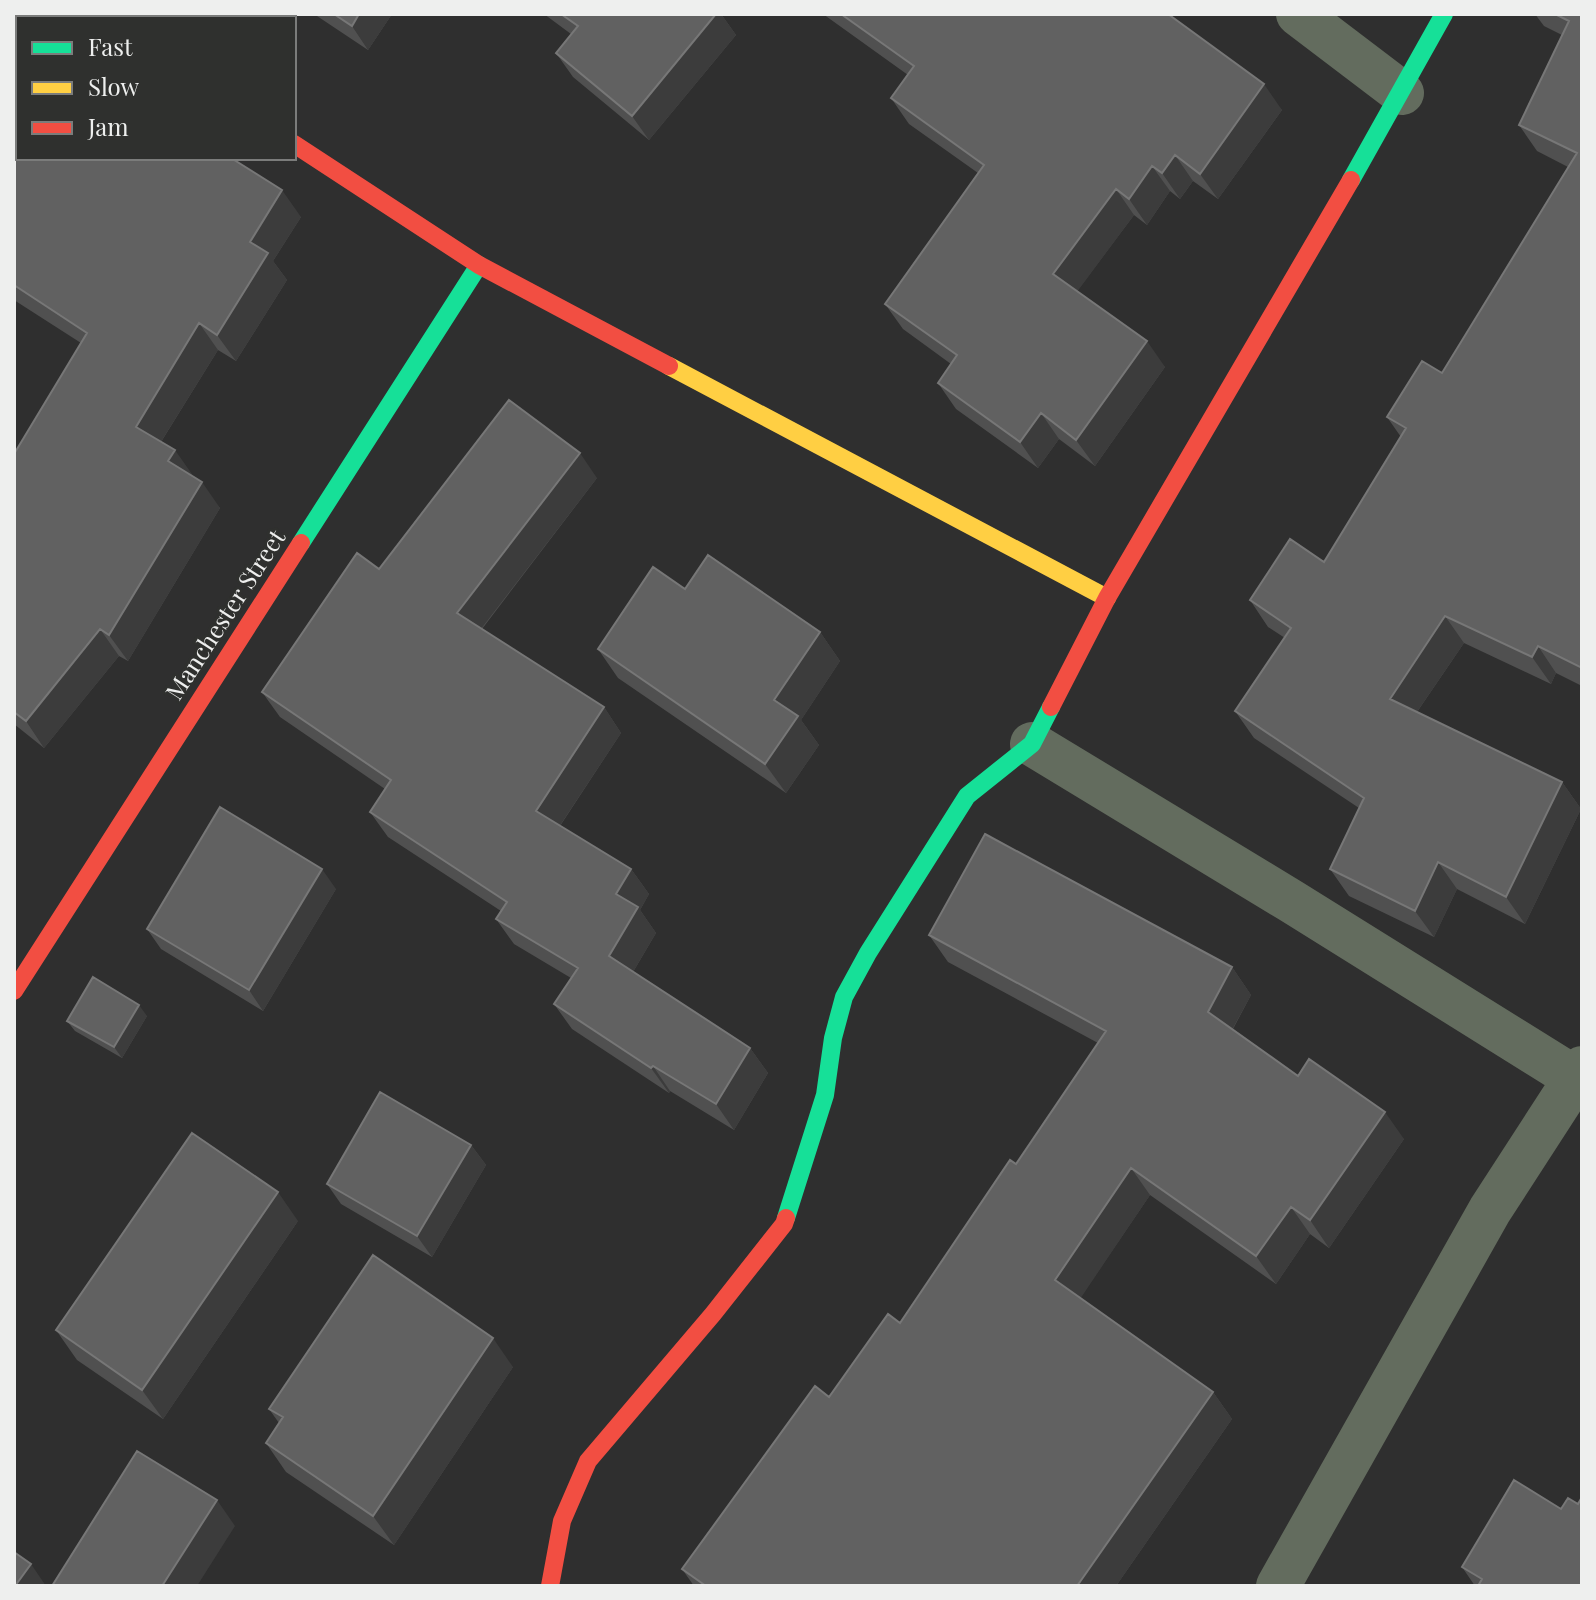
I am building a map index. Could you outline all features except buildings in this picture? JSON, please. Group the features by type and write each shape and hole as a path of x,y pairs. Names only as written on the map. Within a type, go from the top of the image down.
{"street":[{"path":"1298,14 1402,93"},
{"path":"550,1586 562,1521 588,1461 742,1280 784,1224 825,1095 833,1038 844,997 868,953 967,796 1032,744 1107,598 1402,93 1444,14"},
{"path":"296,145 479,265 1107,598"},
{"name":"Manchester Street","path":"14,991 479,265"},
{"path":"1032,744 1578,1073 1490,1210 1278,1586"}],"traffic: fast":[{"path":"1351,180 1444,14"},
{"path":"301,543 479,265"},
{"path":"786,1218 825,1095 833,1038 844,997 868,953 967,796 1032,744 1051,707"}],"traffic: slow":[{"path":"669,366 1107,598"}],"traffic: jam":[{"path":"296,145 479,265 669,366"},
{"path":"1051,707 1107,598 1351,180"},
{"path":"14,991 301,543"},
{"path":"550,1586 562,1521 588,1461 713,1314 786,1218"}]}
